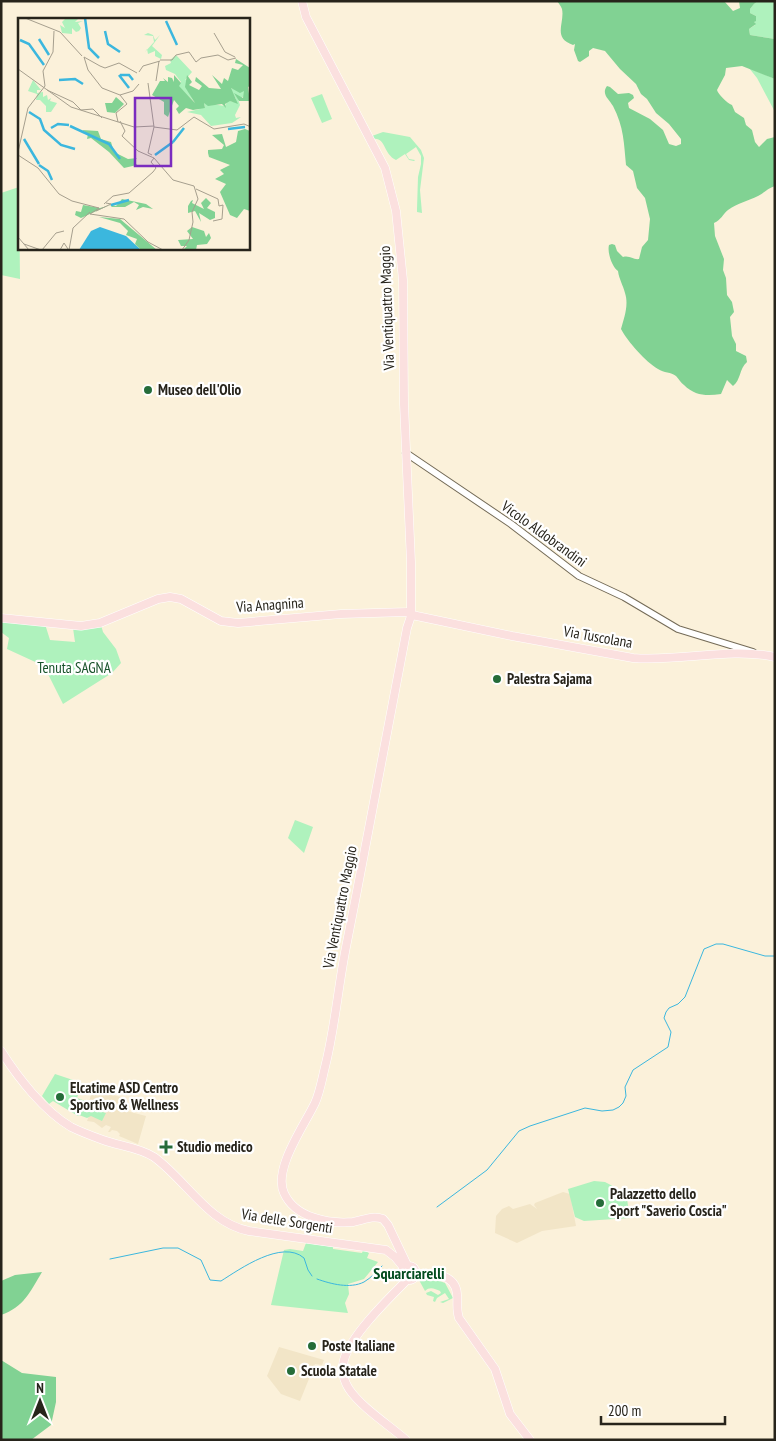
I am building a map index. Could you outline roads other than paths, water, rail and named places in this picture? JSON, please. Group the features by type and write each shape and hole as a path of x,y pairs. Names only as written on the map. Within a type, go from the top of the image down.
{"main road":[{"name":"Via Ventiquattro Maggio","path":"302,1 306,17 385,168 396,210 403,280 404,404 410,562 409,615 326,1064 315,1101 284,1168 282,1186 290,1202 300,1212 309,1216 347,1222 372,1218 383,1219 395,1238 406,1268"},
{"name":"Via Anagnina","path":"1,618 81,626 92,625 106,621 158,598 170,597 181,599 221,621 238,622 341,614 409,615"},
{"name":"Via Tuscolana","path":"409,615 603,653 652,660 738,651 775,657"},
{"name":"Via delle Sorgenti","path":"1,1052 18,1076 56,1116 80,1131 154,1157 216,1216 230,1225 249,1231 386,1250 406,1268"},
{"path":"408,1280 403,1276 406,1268 414,1268 416,1274"},
{"path":"406,1440 350,1391 344,1377 343,1365 346,1355 359,1333 408,1280 413,1279 416,1274"},
{"path":"416,1274 438,1274 455,1285 459,1318 495,1369 510,1414 530,1440"}],"street":[{"name":"Vicolo Aldobrandini","path":"406,454 511,524 579,576 624,597 678,629 738,651"}],"waterway":[{"path":"437,1207 487,1170 519,1131 585,1108 602,1111 613,1110 619,1107 626,1096 625,1087 633,1070 668,1047 671,1032 664,1018 666,1012 685,997 704,949 716,944 723,944 765,956 775,956"},
{"path":"110,1259 163,1248 178,1248 201,1260 210,1280 221,1281 250,1263 284,1252 295,1253 304,1258 312,1276"},
{"path":"317,1279 340,1285 359,1284 369,1279 382,1266"}],"place":[{"name":"Museo dell'Olio","path":"148,390"},
{"name":"Palestra Sajama","path":"497,679"},
{"name":"Elcatime ASD Centro Sportivo & Wellness","path":"60,1097"},
{"name":"Studio medico","path":"166,1147"},
{"name":"Palazzetto dello Sport \"Saverio Coscia\"","path":"600,1203"},
{"name":"Poste Italiane","path":"312,1346"},
{"name":"Scuola Statale","path":"291,1371"}],"district":[{"name":"Squarciarelli","path":"409,1273"}],"park label":[{"name":"Tenuta SAGNA","path":"74,668"}]}
